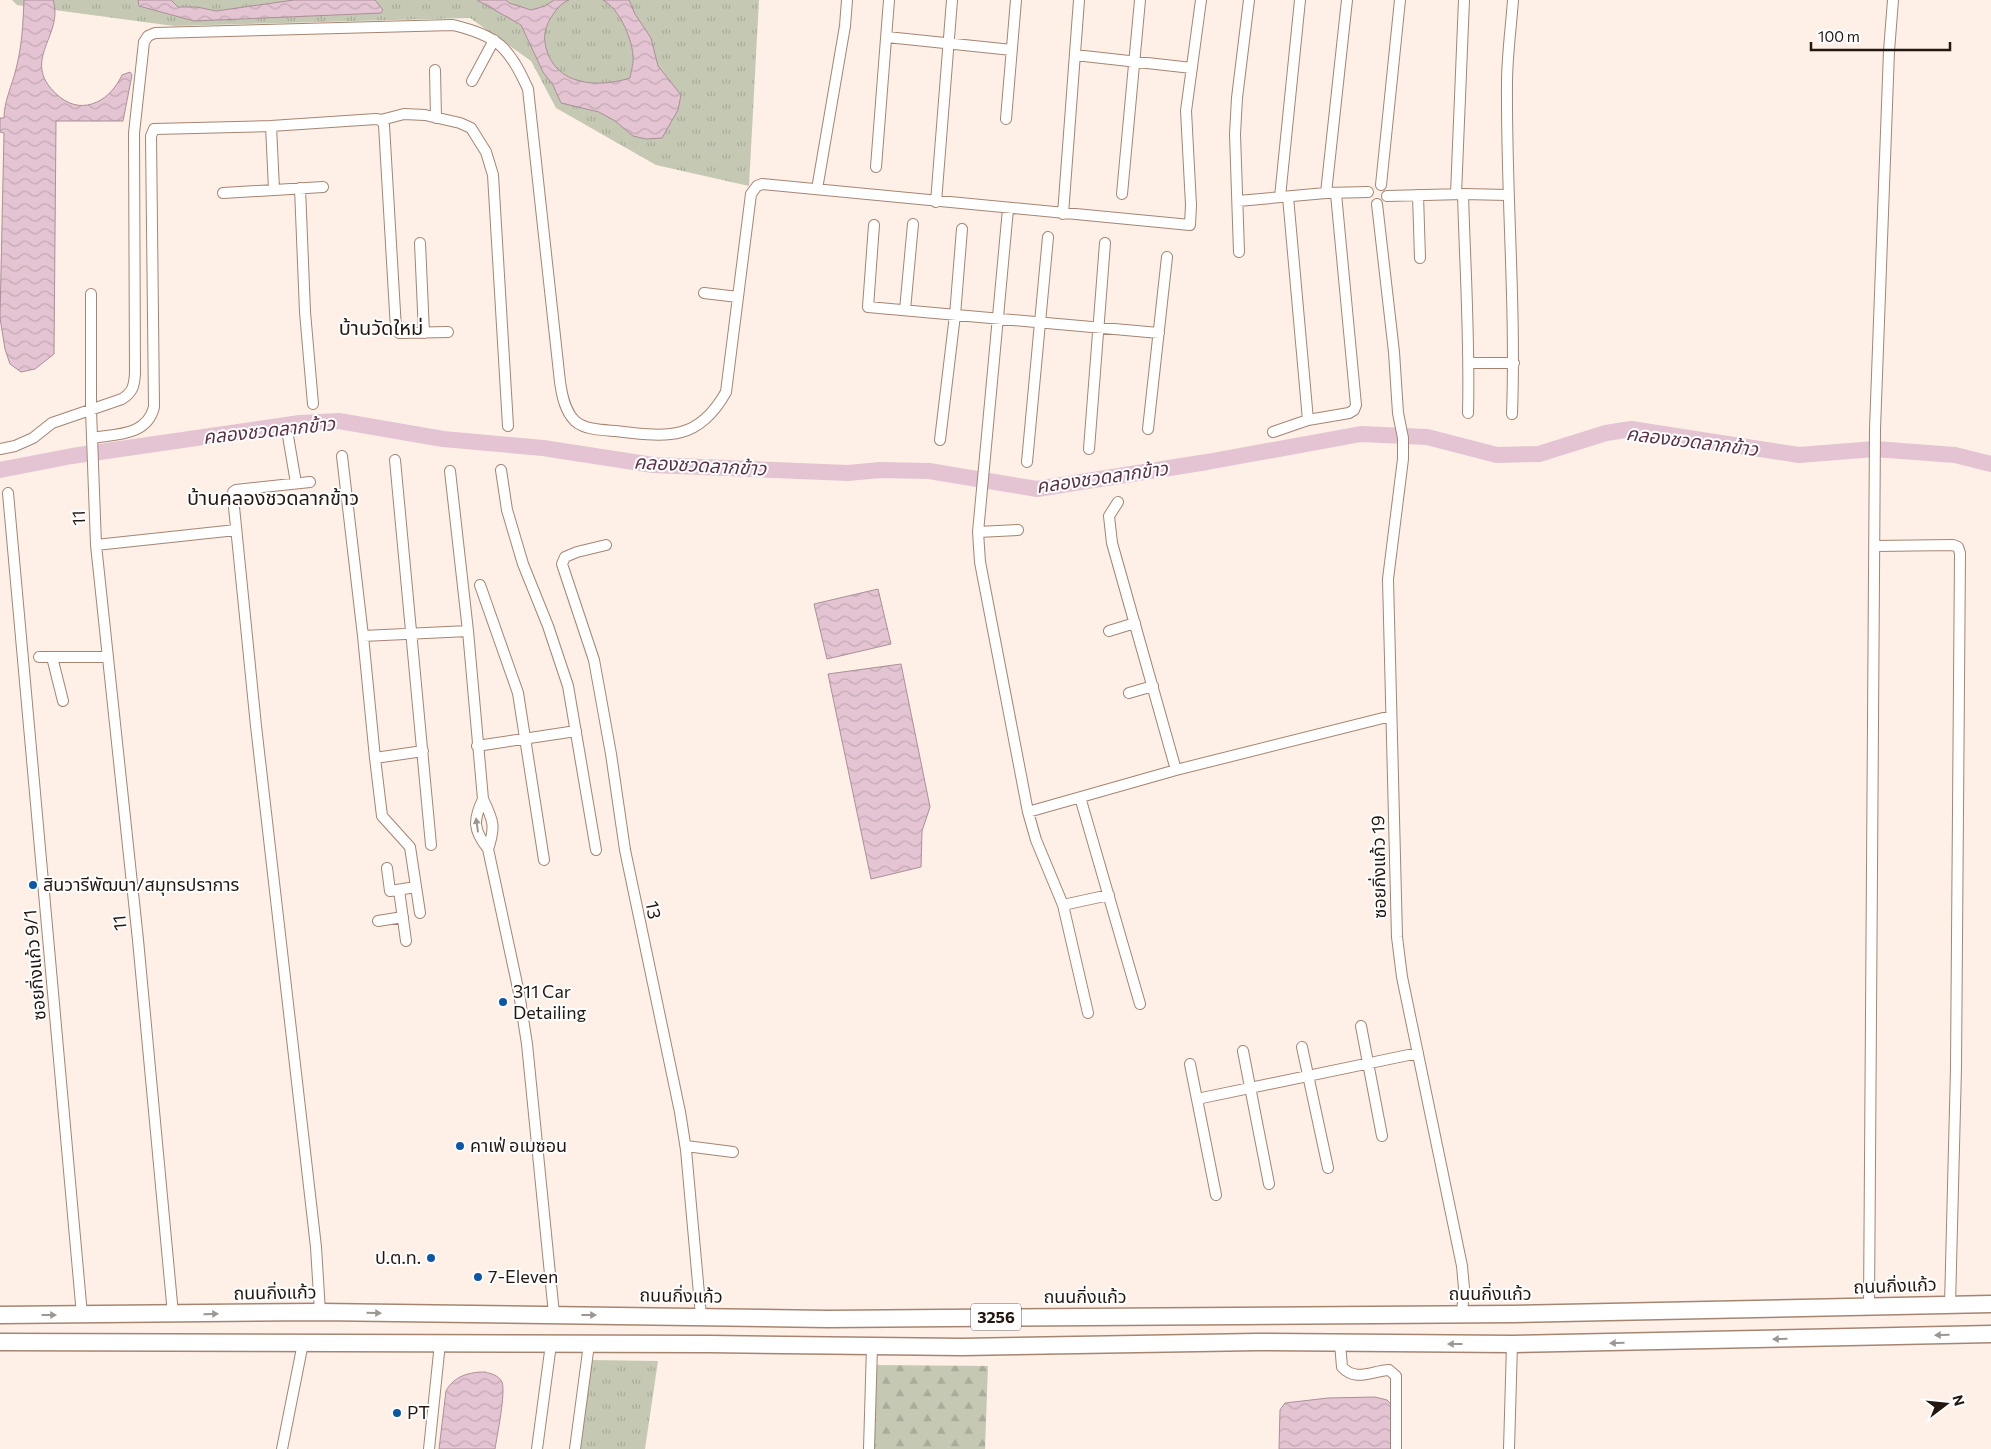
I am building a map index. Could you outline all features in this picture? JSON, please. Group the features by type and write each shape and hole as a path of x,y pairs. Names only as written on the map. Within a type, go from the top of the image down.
{"main road":[{"name":"ถนนกิ่งแก้ว","path":"0,1315 320,1312 858,1318 1462,1314 1991,1304"},
{"path":"28,1314 28,1342"},
{"name":"3256","path":"0,1342 962,1347 1257,1342 1512,1344 1991,1334"}],"street":[{"path":"817,189 845,26 847,0"},
{"path":"876,167 890,0"},
{"path":"936,202 952,0"},
{"path":"1006,119 1016,0"},
{"path":"1063,214 1079,0"},
{"path":"1122,194 1140,0"},
{"path":"0,449 14,446 33,438 52,423 122,400 134,388 134,133 144,42 148,36 161,31 453,25 477,31 494,40 509,54 517,65 528,89 563,401 574,420 580,424 597,429 660,436 680,432 700,424 710,416 726,392 751,194 757,186 762,184 1190,225 1191,205 1186,111 1201,0"},
{"path":"1239,252 1235,134 1237,98 1249,0"},
{"path":"1300,0 1284,197 1308,420"},
{"path":"1326,194 1347,0"},
{"path":"1381,185 1400,0"},
{"path":"1464,0 1459,194 1470,363 1468,413"},
{"path":"1512,414 1514,364 1508,195 1507,82 1513,0"},
{"path":"1869,1307 1875,429 1889,51 1893,0"},
{"path":"887,37 1012,50"},
{"path":"472,81 494,40"},
{"path":"1075,56 1192,68"},
{"path":"435,70 436,118"},
{"path":"92,443 137,430 147,423 152,416 154,406 152,131 159,128 271,126 381,120 404,114 460,122 471,128 486,152 493,175 508,426"},
{"path":"381,120 384,125 396,329 398,333 448,332"},
{"path":"271,126 274,189"},
{"path":"1238,201 1368,192 1374,185 1381,185 1386,189 1387,196 1384,201 1377,204 1369,199 1368,192"},
{"path":"223,193 323,187"},
{"path":"300,188 305,312 313,404"},
{"path":"1273,432 1308,420 1349,413 1354,410 1356,405 1336,194"},
{"path":"1418,195 1420,258"},
{"path":"1387,196 1508,195"},
{"name":"ซอยกิ่งแก้ว 19","path":"1377,204 1394,352 1403,459 1388,579 1397,937 1402,977 1462,1266 1464,1288 1462,1314"},
{"path":"1008,209 978,532 980,562 1028,812 1036,840 1063,905 1088,1013"},
{"path":"905,310 913,224"},
{"path":"874,225 868,307 1159,333"},
{"path":"940,440 955,315 962,229"},
{"path":"1027,462 1048,237"},
{"path":"1089,448 1105,243"},
{"path":"420,244 424,333"},
{"path":"1148,429 1167,257"},
{"path":"704,293 738,296"},
{"name":"11","path":"91,294 92,468 96,545 139,954 173,1314"},
{"path":"1470,363 1514,364"},
{"path":"288,436 296,483"},
{"path":"342,456 382,816 410,847 420,913"},
{"path":"395,460 431,845"},
{"path":"501,470 507,510 523,564 562,666 576,731 596,850"},
{"path":"450,471 468,631 483,799 490,815 494,833 488,848"},
{"path":"310,482 236,490 233,492 233,497 256,726 316,1246 320,1312"},
{"name":"ซอยกิ่งแก้ว 9/1","path":"8,493 82,1315"},
{"path":"1118,502 1110,516 1109,522 1112,543 1176,770"},
{"path":"96,545 236,530"},
{"path":"978,532 1018,530"},
{"name":"13","path":"606,545 565,557 562,564 594,660 611,754 625,850 686,1146 700,1316"},
{"path":"1875,546 1954,545 1958,547 1960,553 1956,1068 1950,1304"},
{"path":"480,584 518,693 544,860"},
{"path":"1109,631 1135,623"},
{"path":"363,636 468,631"},
{"path":"39,657 107,657"},
{"path":"52,657 63,701"},
{"path":"1129,693 1153,686"},
{"path":"1028,812 1176,770 1391,716"},
{"path":"477,746 576,731"},
{"path":"375,758 423,751"},
{"path":"483,799 476,815 479,838 488,848 519,993 527,1044 554,1314"},
{"path":"1082,804 1140,1004"},
{"path":"387,868 390,891 416,887"},
{"path":"399,890 406,941"},
{"path":"1063,905 1109,895"},
{"path":"378,921 403,917"},
{"path":"1361,1026 1382,1136"},
{"path":"1302,1047 1328,1168"},
{"path":"1243,1050 1269,1184"},
{"path":"1197,1100 1418,1054"},
{"path":"1190,1064 1216,1195"},
{"path":"686,1146 733,1152"},
{"path":"282,1449 303,1343"},
{"path":"428,1449 440,1343"},
{"path":"1340,1343 1342,1367 1348,1373 1362,1376 1376,1370 1389,1370 1396,1376 1396,1449"},
{"path":"537,1449 551,1344"},
{"path":"575,1449 589,1344"},
{"path":"1509,1449 1512,1344"},
{"path":"869,1449 872,1346"}],"green space":[{"path":"12,0 759,0 749,186 656,165 556,108 531,61 470,18 174,26 17,5"},
{"path":"590,1360 658,1361 645,1449 578,1449"},
{"path":"876,1365 988,1366 985,1449 874,1449"}],"water":[{"path":"24,0 53,0 55,13 42,61 42,73 48,85 61,98 69,103 78,105 92,104 108,94 122,75 130,72 132,75 123,121 56,121 54,354 35,369 21,372 10,364 5,349 0,318 4,133 0,132 0,118 4,118 18,60"},
{"path":"138,0 171,0 178,7 197,7 216,11 294,0 375,0 383,10 381,13 194,21 139,6"},
{"path":"477,0 506,0 509,3 531,10 545,6 554,0 569,0 559,7 552,16 545,31 546,48 551,61 569,77 592,83 605,83 630,78 633,58 630,40 619,16 603,0 629,0 635,14 651,38 658,66 681,95 678,110 662,138 646,139 633,136 615,121 599,112 561,103 553,85 543,72 521,25"},
{"path":"878,589 891,644 827,659 814,604"},
{"path":"901,664 930,807 922,831 921,867 871,879 828,674"},
{"path":"485,1372 499,1378 503,1387 495,1449 439,1449 446,1391 453,1382 462,1376"},
{"path":"1375,1397 1387,1400 1392,1405 1392,1449 1279,1449 1280,1410 1285,1403 1328,1398"}],"waterway":[{"name":"คลองชวดลากข้าว","path":"0,470 72,456 300,423 339,421 443,439 543,448 653,465 848,473 880,470 929,471 1037,489 1207,462 1361,434 1427,437 1497,455 1539,454 1606,433 1631,429 1799,455 1875,449 1955,455 1991,464"}],"place":[{"name":"สินวารีพัฒนา/สมุทรปราการ","path":"33,885"},
{"name":"311 Car Detailing","path":"503,1002"},
{"name":"คาเฟ่ อเมซอน","path":"460,1146"},
{"name":"ป.ต.ท.","path":"431,1258"},
{"name":"7-Eleven","path":"478,1277"},
{"name":"PT","path":"397,1413"}],"district":[{"name":"บ้านวัดใหม่","path":"381,328"},
{"name":"บ้านคลองชวดลากข้าว","path":"273,498"}]}
